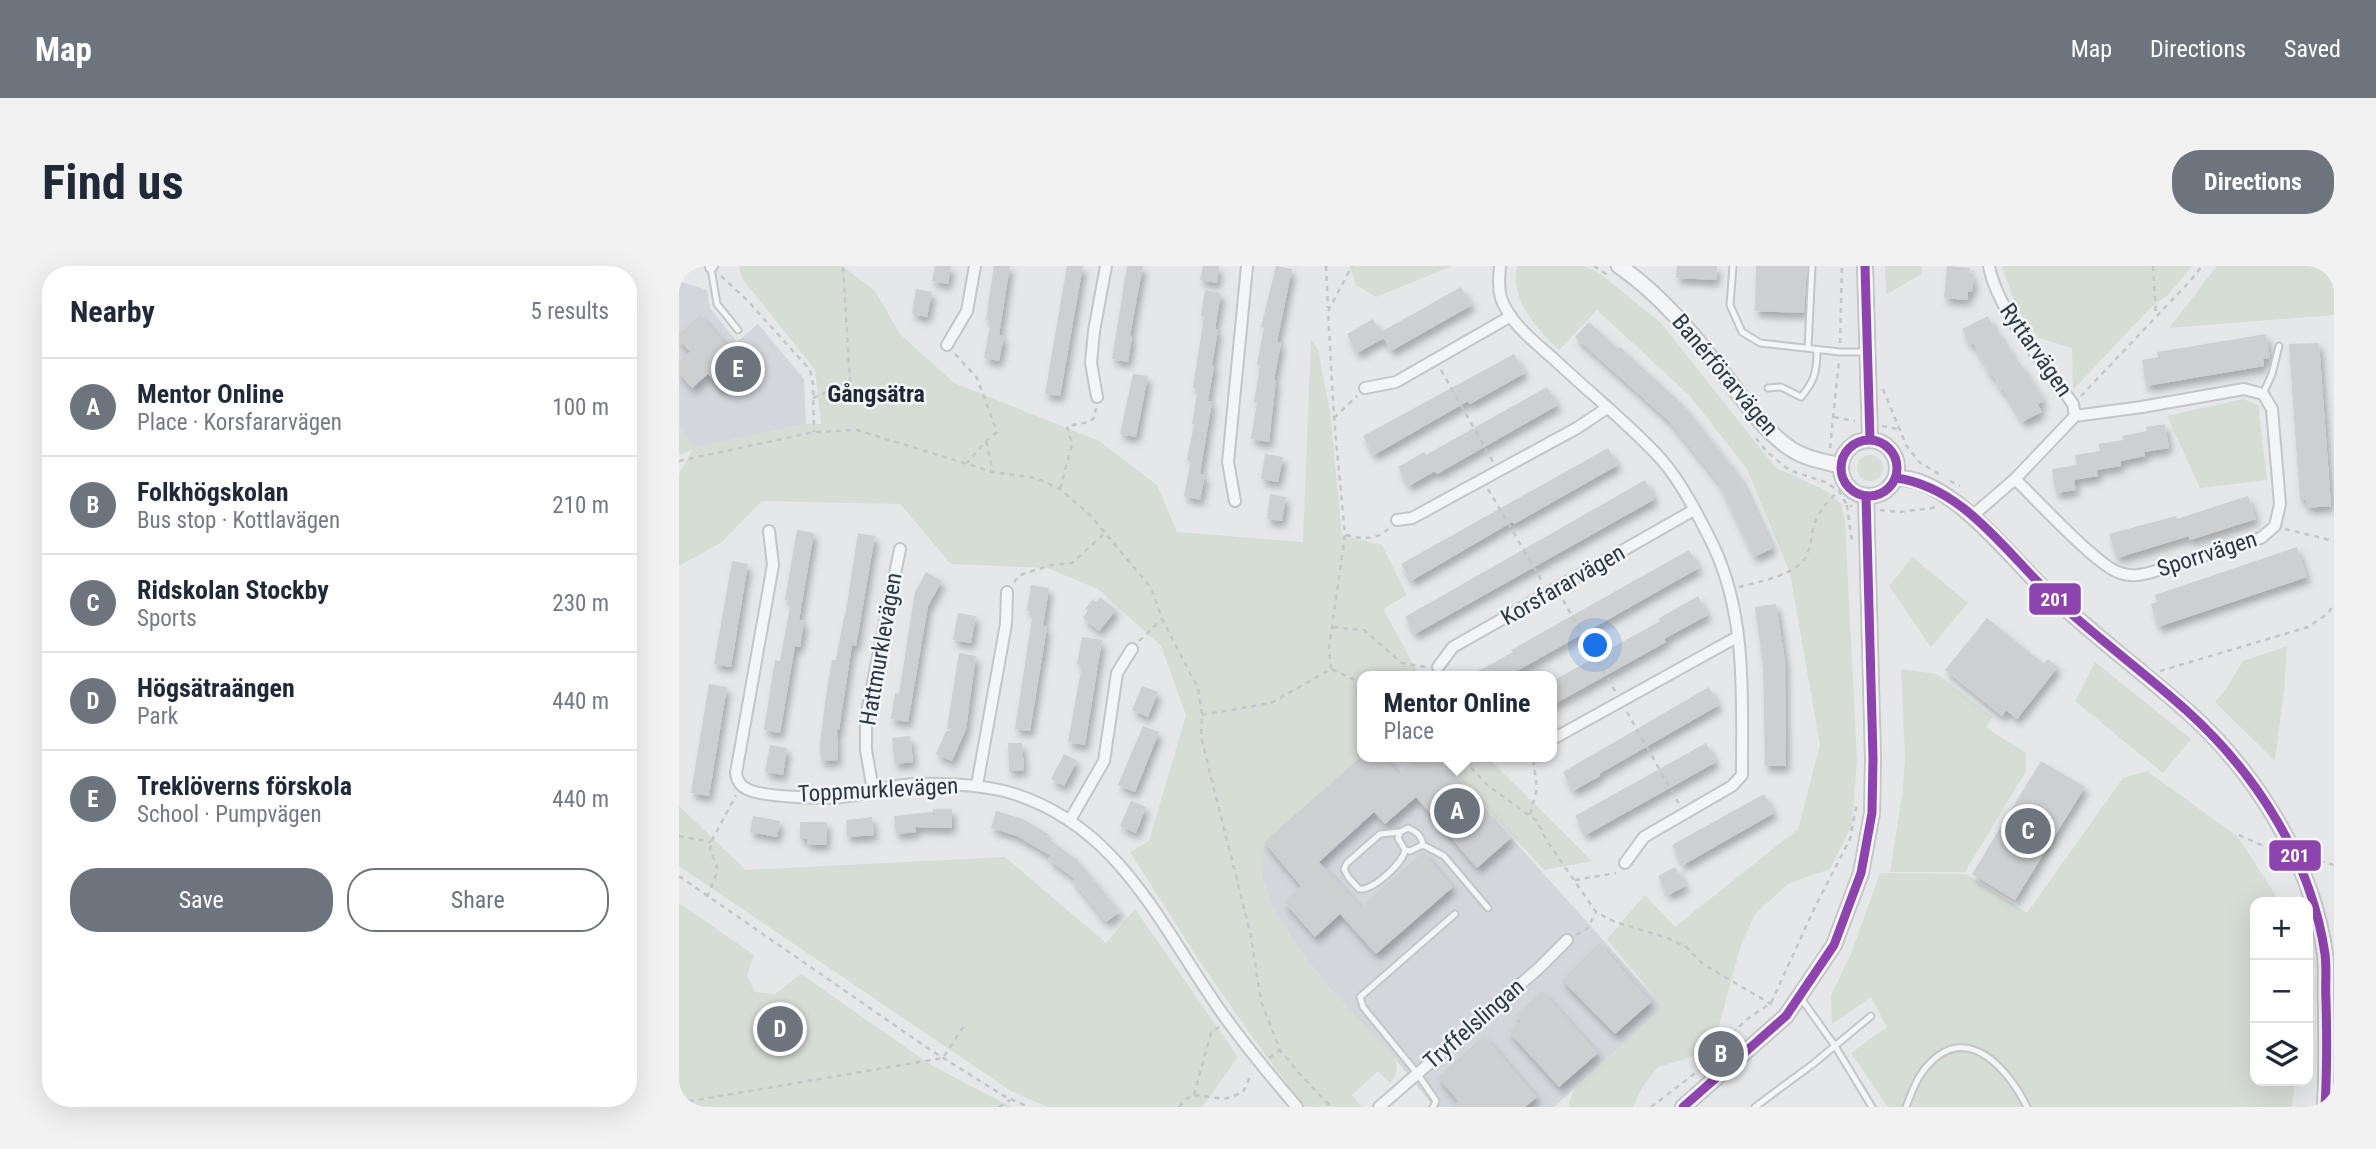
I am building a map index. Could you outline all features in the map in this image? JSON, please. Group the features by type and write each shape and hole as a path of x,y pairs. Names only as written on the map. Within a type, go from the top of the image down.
{"street":[{"path":"947,345 967,310 975,266"},
{"path":"1097,397 1091,363 1106,266"},
{"path":"1235,501 1228,461 1247,266"},
{"path":"1500,266 1499,288 1511,316 1662,461 1713,545 1729,590 1742,683 1742,775 1732,786 1644,837 1625,863"},
{"name":"Banérförarvägen","path":"1619,266 1668,307 1777,438 1793,451 1835,464"},
{"path":"1865,266 1870,440"},
{"name":"Ryttarvägen","path":"1971,517 2015,479 2075,416 2074,404 2002,304 1989,266"},
{"path":"1366,388 1396,382 1511,316"},
{"path":"2075,416 2244,389 2263,394"},
{"name":"Sporrvägen","path":"2015,479 2101,562 2121,574 2138,576 2261,538 2275,526 2280,504 2271,409 2263,394"},
{"path":"1397,520 1412,519 1577,428 1607,408"},
{"path":"1682,1107 1786,1016 1833,946 1861,873 1872,813 1873,758 1866,502 1847,486 1835,464 1849,448 1870,440 1883,444 1892,452 1897,462 1896,478 1885,492 1866,502"},
{"path":"1896,478 1905,477 1931,487 1971,517 2068,612 2186,710 2232,758 2267,804 2295,856 2315,913 2325,954 2325,1107"},
{"name":"Korsfararvägen","path":"1438,667 1453,647 1694,510"},
{"path":"741,785 736,773 773,565 769,531"},
{"name":"Hattmurklevägen","path":"873,790 866,750 866,717 900,549"},
{"path":"977,785 1006,624 1007,592"},
{"path":"1557,737 1737,638"},
{"path":"1070,820 1104,761 1117,673 1132,649"},
{"name":"Toppmurklevägen","path":"741,785 750,791 806,798 841,797 911,784 977,785 1031,800 1070,820 1093,838 1123,869 1227,1021 1297,1107"},
{"name":"Tryffelslingan","path":"1379,1107 1539,968 1567,940"}],"lane":[{"path":"711,266 717,304 738,330"},
{"path":"1733,266 1730,305 1742,332 1759,343 1840,352 1866,352"},
{"path":"1808,348 1812,266"},
{"path":"2263,394 2272,374 2279,346"},
{"path":"1768,388 1781,387 1801,397 1812,385 1817,373 1817,350"},
{"path":"1400,832 1398,838 1405,850 1403,858 1370,888 1359,889 1344,869 1347,863 1380,834 1400,832 1408,828 1416,832 1423,845 1444,856 1488,908"},
{"path":"1405,850 1410,851 1423,845"},
{"path":"1433,1107 1436,1101 1417,1073 1363,1007 1360,997 1455,914"},
{"path":"1800,997 1835,1046 1872,1107"},
{"path":"1755,1107 1871,1016"},
{"path":"1906,1107 1926,1066 1951,1048 1968,1047 1987,1055 2007,1075 2027,1107"}],"path":[{"path":"711,266 747,300 810,370 814,432"},
{"path":"813,398 851,382 843,266"},
{"path":"1326,266 1334,418 1345,535 1329,648 1331,669"},
{"path":"1328,311 1352,266"},
{"path":"1825,482 1835,464 1842,266"},
{"path":"2153,266 2156,316"},
{"path":"2074,404 2202,266"},
{"path":"947,345 977,377 997,432 967,463"},
{"path":"1436,361 1498,471"},
{"path":"1881,384 1906,445 1919,462 1959,486 1983,507"},
{"path":"1334,418 1366,388"},
{"path":"1060,489 1072,445 1067,426 1089,422 1094,418 1097,397"},
{"path":"679,461 814,432 857,430 993,472 1036,478 1060,489 1106,533 1148,584 1162,619 1198,688 1202,715 1201,737 1251,936 1261,1001 1280,1049 1331,1107"},
{"path":"986,441 993,472"},
{"path":"1483,480 1621,701 1684,813"},
{"path":"1847,505 1866,502 1900,512 1941,507 1959,486"},
{"path":"1729,590 1767,579 1801,563 1808,553 1814,523 1826,502 1839,491 1847,505 1853,547"},
{"path":"1345,535 1367,540 1387,531 1397,520"},
{"path":"2275,526 2334,541"},
{"path":"1007,592 1020,575 1052,565 1072,563 1106,533"},
{"path":"2150,680 2162,670 2308,627 2327,614 2334,605"},
{"path":"1132,649 1162,619"},
{"path":"1333,627 1364,630 1402,663 1438,667"},
{"path":"1202,715 1271,703 1331,669"},
{"path":"1331,669 1357,681"},
{"path":"1463,762 1487,785 1537,821 1547,841 1596,912 1615,922 1685,946 1703,964 1771,1003 1786,1016"},
{"path":"1530,814 1537,789 1534,762"},
{"path":"707,897 719,870 711,842 741,785"},
{"path":"1651,1107 1702,1068 1714,1051 1738,1028 1771,1003 1850,839 1860,794"},
{"path":"679,836 711,842"},
{"path":"2306,857 2309,866"},
{"path":"1574,880 1618,872 1625,863"},
{"path":"679,876 943,1058 1010,1100 1030,1107"},
{"path":"1567,940 1587,929 1596,912"},
{"path":"1194,1095 1211,1033 1227,1021"},
{"path":"679,1103 943,1058 965,1024"},
{"path":"1267,1060 1280,1049"},
{"path":"1179,1107 1187,1097 1194,1095 1227,1098 1243,1092 1253,1071"},
{"path":"999,1107 1010,1100"}],"shaded area":[{"path":"739,266 842,266 875,291 900,334 954,383 1099,441 1157,485 1177,532 1303,542 1311,340 1318,350 1330,411 1342,535 1382,545 1407,595 1383,609 1417,671 1357,671 1357,759 1264,842 1262,876 1271,904 1298,948 1331,990 1394,1057 1396,1071 1390,1083 1378,1071 1352,1095 1362,1107 1305,1107 1200,962 1130,852 1149,841 1186,715 1161,646 1098,589 1047,568 951,564 900,504 762,501 722,542 679,566 679,474 693,449 679,455 679,424 694,448 806,424 821,424 815,370 742,278"},
{"path":"1350,266 1452,266 1376,297 1356,285"},
{"path":"1517,266 1584,266 1599,273 1661,323 1776,468 1827,491 1841,504 1845,521 1857,760 1852,825 1830,869 1788,884 1755,914 1741,945 1715,1040 1692,1057 1658,1067 1643,1086 1633,1107 1568,1107 1574,1089 1663,1007 1607,939 1645,895 1675,927 1798,829 1820,745 1790,573 1747,469 1690,396 1597,310 1559,350 1534,323 1521,302 1517,290"},
{"path":"1885,266 1922,266 1921,274 1886,295"},
{"path":"2192,266 2168,295 2150,308 2073,390 2072,348 2039,338 2017,309 2002,267"},
{"path":"2217,266 2334,266 2334,315 2169,328"},
{"path":"679,281 707,290 710,308 737,342 758,324 804,379 806,424 694,448 679,424"},
{"path":"2243,399 2258,405 2267,480 2200,488 2167,416"},
{"path":"1870,455 1879,459 1883,468 1879,477 1870,481 1861,477 1857,468 1861,459"},
{"path":"1913,557 1968,603 1931,647 1889,586"},
{"path":"2287,646 2275,761 2215,702 2243,661"},
{"path":"2095,662 2191,739 2163,773 2075,701"},
{"path":"1901,669 1937,674 1993,717 1986,726 2026,753 2026,771 1965,872 1890,872 1905,759"},
{"path":"1357,759 1357,762 1443,762 1663,1007 1554,1107 1434,1107 1394,1057 1331,990 1298,948 1271,904 1262,876 1264,842"},
{"path":"1445,762 1492,762 1592,861 1544,870"},
{"path":"2147,771 2238,837 2277,897 2250,897 2250,1086 2294,1086 2292,1107 1888,1107 1851,1053 1887,1027 1871,997 1832,1024 1831,995 1851,954 1880,873 1966,874 2027,913 2123,778"},
{"path":"679,806 746,870 1005,857 1106,943 1135,909 1238,1057 1202,1107 1048,1107 1011,1091 679,866"},
{"path":"679,903 754,955 747,976 755,992 775,994 801,974 931,1065 1011,1107 679,1107"}],"building":[{"path":"935,266 951,266 948,284 932,281"},
{"path":"994,266 1010,266 999,335 1004,336 999,361 984,358 991,321 986,320"},
{"path":"1067,266 1083,266 1060,396 1045,394"},
{"path":"1127,266 1143,266 1128,362 1112,359"},
{"path":"1203,266 1219,266 1217,283 1200,280"},
{"path":"1276,266 1292,269 1277,342 1281,343 1274,380 1269,442 1251,439 1260,365 1257,364 1264,328 1261,327"},
{"path":"1677,266 1717,266 1716,280 1676,278"},
{"path":"1756,266 1807,266 1804,313 1755,311"},
{"path":"1947,266 1970,268 1969,276 1974,277 1972,292 1968,292 1967,300 1944,298"},
{"path":"1461,287 1472,305 1391,351 1384,338 1357,353 1347,334 1373,319 1381,332"},
{"path":"916,289 932,292 927,317 912,314"},
{"path":"1205,290 1221,293 1208,401 1212,402 1200,474 1205,475 1200,500 1184,496 1191,461 1187,460 1198,389 1193,388 1204,316 1201,316"},
{"path":"700,315 746,368 721,389 708,374 692,388 679,373 679,361 690,352 679,340 679,334"},
{"path":"1988,316 2016,363 2019,362 2044,401 2038,404 2042,412 2022,422 1962,329"},
{"path":"1589,322 1682,404 1740,477 1773,548 1754,557 1719,483 1669,421 1575,337"},
{"path":"2266,334 2270,358 2263,359 2264,366 2146,386 2142,360 2158,357 2157,352"},
{"path":"2319,343 2331,506 2306,508 2306,500 2300,500 2289,344"},
{"path":"1514,354 1525,373 1470,404 1468,401 1374,455 1363,436"},
{"path":"1133,374 1148,376 1136,437 1120,434"},
{"path":"1547,387 1558,405 1437,474 1435,471 1409,486 1398,467 1424,452 1426,455"},
{"path":"2165,424 2169,448 2144,452 2145,456 2121,461 2121,466 2097,470 2098,476 2074,480 2076,490 2056,493 2052,469 2077,465 2075,455 2100,451 2098,444 2123,440 2122,436 2147,431 2146,427"},
{"path":"1608,448 1618,465 1411,581 1401,564"},
{"path":"1265,454 1283,457 1278,482 1261,479"},
{"path":"1645,480 1655,499 1415,634 1405,617"},
{"path":"1270,494 1286,497 1282,521 1267,519"},
{"path":"2248,496 2256,519 2190,540 2189,536 2117,558 2109,534 2176,516 2177,519"},
{"path":"797,530 814,533 799,620 804,621 800,647 795,646 780,733 764,730 775,660 780,661 791,601 785,600"},
{"path":"858,533 875,536 856,646 852,645 837,730 838,760 821,761 825,702 832,660 836,660 845,617"},
{"path":"2297,547 2307,577 2158,627 2151,604 2157,602 2155,595"},
{"path":"1689,550 1699,568 1517,671 1478,671 1513,652 1511,650"},
{"path":"732,561 748,564 731,667 714,664"},
{"path":"926,572 942,581 928,606 908,722 891,719 895,693 899,694 915,592"},
{"path":"1031,585 1049,588 1043,626 1047,627 1030,731 1015,729 1033,612 1027,611"},
{"path":"1698,596 1708,615 1664,639 1666,642 1557,703 1557,679 1660,621 1658,619"},
{"path":"1100,597 1116,610 1099,631 1083,618 1088,611 1085,609 1093,599 1096,602"},
{"path":"1776,604 1785,661 1786,766 1765,766 1763,664 1755,607"},
{"path":"958,613 976,616 971,643 953,640"},
{"path":"1987,618 2044,664 2048,659 2058,667 2017,719 2006,710 2002,716 1945,670"},
{"path":"1082,637 1102,640 1085,745 1068,742 1082,665 1077,664"},
{"path":"959,653 976,656 966,729 952,761 936,754 946,731 955,730 947,729"},
{"path":"709,684 727,687 709,796 691,793"},
{"path":"1142,686 1158,692 1148,717 1132,710"},
{"path":"1709,687 1719,705 1573,791 1563,772"},
{"path":"1143,726 1159,732 1135,792 1118,785"},
{"path":"910,736 913,762 895,764 892,738"},
{"path":"1008,743 1022,743 1024,770 1009,771"},
{"path":"1706,743 1716,762 1586,835 1575,816"},
{"path":"770,745 787,748 783,775 765,772"},
{"path":"1064,754 1077,761 1064,786 1051,779"},
{"path":"1357,761 1388,762 1399,774 1412,762 1443,762 1511,838 1477,868 1416,797 1385,824 1374,812 1319,862 1361,907 1423,852 1453,887 1376,954 1340,914 1315,937 1284,902 1301,886 1264,842"},
{"path":"2041,761 2085,787 2015,900 1972,874"},
{"path":"1764,794 1774,813 1683,865 1672,845"},
{"path":"1131,801 1146,807 1136,833 1120,826"},
{"path":"933,809 952,809 952,828 915,827 916,832 896,834 894,816 933,812"},
{"path":"996,811 1023,819 1048,834 1046,837 1076,859 1120,912 1106,922 1073,881 1075,879 1048,859 1051,856 1017,836 991,828"},
{"path":"753,816 780,821 777,837 750,832"},
{"path":"872,817 874,835 847,837 846,820"},
{"path":"800,822 827,822 826,845 807,844 807,839 800,839"},
{"path":"1675,867 1686,886 1668,895 1658,876"},
{"path":"1599,943 1651,1002 1615,1034 1562,980"},
{"path":"1542,991 1598,1053 1559,1087 1509,1032 1521,1021 1515,1015"},
{"path":"1484,1036 1537,1097 1525,1107 1451,1107 1458,1101 1438,1077"}],"transit line":[{"name":"201","path":"1865,266 1870,440"},
{"name":"201","path":"1864,440 1874,440 1889,448 1895,457 1897,468 1895,479 1889,488 1874,496 1864,496 1846,484 1841,473 1841,463 1853,445 1864,440"},
{"name":"201","path":"1896,478 1943,494 1982,524 2069,612 2186,710 2235,761 2257,790 2293,852 2318,919 2326,965 2325,1107"},
{"name":"201","path":"1683,1107 1786,1016 1834,945 1861,873 1872,813 1873,758 1866,496"}],"place":[{"name":"Treklöverns förskola","path":"738,369"},
{"name":"Mentor Online","path":"1457,811"},
{"name":"Ridskolan Stockby","path":"2028,831"},
{"name":"Högsätraängen","path":"780,1029"},
{"name":"Folkhögskolan","path":"1721,1054"}],"district":[{"name":"Gångsätra","path":"876,394"}]}
